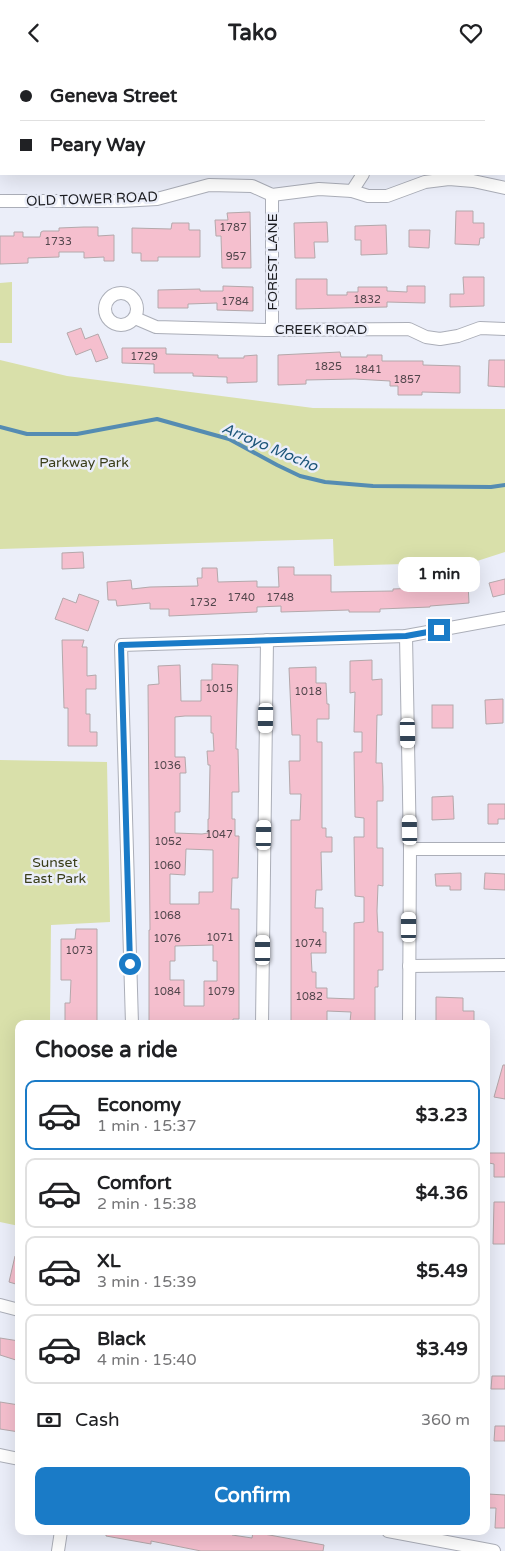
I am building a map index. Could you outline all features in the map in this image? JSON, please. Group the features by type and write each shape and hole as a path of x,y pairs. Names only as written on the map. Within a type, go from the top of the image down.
{"street":[{"path":"352,191 361,175"},
{"name":"OLD TOWER ROAD","path":"0,201 121,201 157,199 209,185 252,186 272,195 318,189 387,196 425,182 449,179 473,181 505,188"},
{"name":"FOREST LANE","path":"272,195 272,330"},
{"name":"CREEK ROAD","path":"135,317 156,327 272,330 409,329 426,337 440,339 458,336 480,328 505,329"},
{"path":"132,1020 121,645 406,636 505,618"},
{"path":"406,636 410,849 409,1020"},
{"path":"262,1020 267,641"},
{"path":"410,849 505,849"},
{"path":"409,966 505,965"},
{"path":"0,1305 15,1309"},
{"path":"0,1455 15,1458"},
{"path":"58,1551 60,1535"},
{"path":"409,1535 494,1551"}],"green space":[{"path":"12,282 12,343 0,343 0,283"},
{"name":"Parkway Park","path":"0,360 67,376 313,408 505,409 505,552 474,562 334,566 333,539 0,549"},
{"name":"Sunset East Park","path":"0,760 107,762 110,922 51,925 50,1020 15,1020 15,1225 0,1222"}],"building":[{"path":"456,211 473,211 473,223 484,223 484,238 480,238 479,245 455,244"},
{"path":"250,212 251,268 222,268 221,236 216,236 215,220 228,220 227,213"},
{"path":"327,222 328,242 314,242 315,258 295,258 294,223"},
{"path":"172,223 189,223 189,230 200,230 200,257 158,257 158,261 141,261 141,253 132,253 132,228 171,229"},
{"path":"386,225 387,254 361,255 361,240 355,240 355,226"},
{"path":"98,227 98,236 114,235 114,261 104,261 104,257 84,258 84,252 59,252 59,257 28,258 28,263 0,264 0,236 14,236 14,232 23,232 23,237 40,237 43,231 59,231 59,228"},
{"path":"409,230 430,230 429,248 409,247"},
{"path":"463,277 484,277 484,306 450,307 450,294 464,294"},
{"path":"296,279 327,279 327,295 347,295 347,292 358,292 358,287 387,287 387,291 407,292 407,286 425,286 425,303 387,302 387,307 296,309"},
{"path":"223,286 253,287 253,311 217,310 217,303 188,304 188,308 158,308 158,290 200,289 200,291 223,291"},
{"path":"81,328 85,339 98,334 108,358 96,362 91,349 76,355 67,333"},
{"path":"122,348 166,348 166,354 218,355 218,358 244,358 244,356 257,355 257,382 227,383 227,377 193,376 193,373 154,373 154,364 122,363"},
{"path":"340,352 341,357 382,355 382,361 423,361 423,365 460,366 460,393 422,392 422,395 398,395 398,386 390,386 390,381 355,379 306,380 306,384 278,385 278,355"},
{"path":"489,360 505,360 505,387 488,386"},
{"path":"83,552 84,568 62,569 62,553"},
{"path":"278,567 294,567 294,575 331,575 331,592 393,591 393,589 468,584 469,603 380,609 380,612 349,612 349,610 281,612 281,606 257,607 257,612 169,616 169,609 150,609 150,603 117,606 116,600 108,600 107,582 131,580 132,589 198,586 197,578 202,578 202,568 217,568 218,582 257,581 257,587 279,587"},
{"path":"505,579 505,594 493,597 489,583"},
{"path":"79,594 99,601 88,631 55,619 63,598 76,603"},
{"path":"62,640 84,640 82,647 87,647 87,676 96,675 96,689 86,689 86,714 90,714 90,732 97,732 97,746 68,746 68,708 64,708"},
{"path":"372,660 372,680 382,679 382,715 377,715 376,763 382,763 383,787 383,801 377,801 377,848 383,848 383,886 378,885 377,911 378,932 383,932 383,970 378,970 378,987 375,987 375,1020 350,1020 351,1012 327,1011 327,1020 291,1020 291,820 300,820 301,794 290,794 289,761 300,761 300,735 292,735 289,668 316,667 316,683 326,683 327,704 329,704 329,719 317,719 317,742 322,742 322,828 326,828 326,837 332,837 332,852 321,852 322,890 316,890 315,908 323,908 323,932 326,932 326,953 311,953 312,972 316,972 316,988 327,988 327,998 354,999 354,923 364,922 364,897 355,896 354,837 364,837 364,818 355,817 354,752 362,752 362,732 354,732 355,692 350,693 350,661"},
{"path":"212,664 238,665 236,749 238,749 239,792 232,792 232,819 235,819 235,836 239,836 238,878 232,878 231,909 239,909 239,1019 149,1020 148,685 159,684 158,666 180,665 181,701 201,701 201,680 212,680","holes":["211,716 214,751 207,751 208,765 210,765 208,833 175,833 175,812 180,812 180,773 186,773 185,757 175,757 175,717","186,849 213,850 213,892 199,892 199,904 170,904 170,874 185,875","213,945 213,961 217,961 217,981 204,981 204,1006 184,1006 184,980 170,980 170,961 175,961 175,946"]},
{"path":"503,699 503,723 486,724 485,700"},
{"path":"432,705 453,705 453,728 432,728"},
{"path":"453,796 454,819 432,820 432,797"},
{"path":"488,804 505,804 505,819 498,819 498,824 488,824"},
{"path":"461,873 461,890 450,890 450,886 436,886 435,874"},
{"path":"485,873 505,874 505,890 484,889"},
{"path":"76,929 97,929 97,1020 65,1020 65,1003 70,1003 71,980 61,980 61,939 75,939"},
{"path":"436,997 463,998 463,1011 474,1011 474,1020 436,1020"},
{"path":"503,1065 505,1065 505,1099 494,1097"},
{"path":"490,1153 505,1153 505,1177 494,1177 494,1164 490,1163"},
{"path":"494,1202 505,1202 505,1244 493,1244"},
{"path":"15,1256 15,1284 9,1282"},
{"path":"0,1338 15,1340 15,1360 0,1355"},
{"path":"492,1376 505,1376 505,1389 491,1389"},
{"path":"0,1402 15,1404 15,1431 0,1429"},
{"path":"495,1426 505,1426 505,1441 494,1441"},
{"path":"490,1494 505,1495 505,1528 495,1528 496,1508 490,1508"},
{"path":"232,1535 252,1538 252,1535 269,1535 324,1545 323,1551 201,1551 151,1541 151,1544 106,1536"}],"waterway":[{"name":"Arroyo Mocho","path":"0,427 27,434 77,434 157,419 229,439 300,476 325,482 373,486 491,487 505,485"}],"route":[{"path":"130,964 121,645 406,636 439,630"}]}
